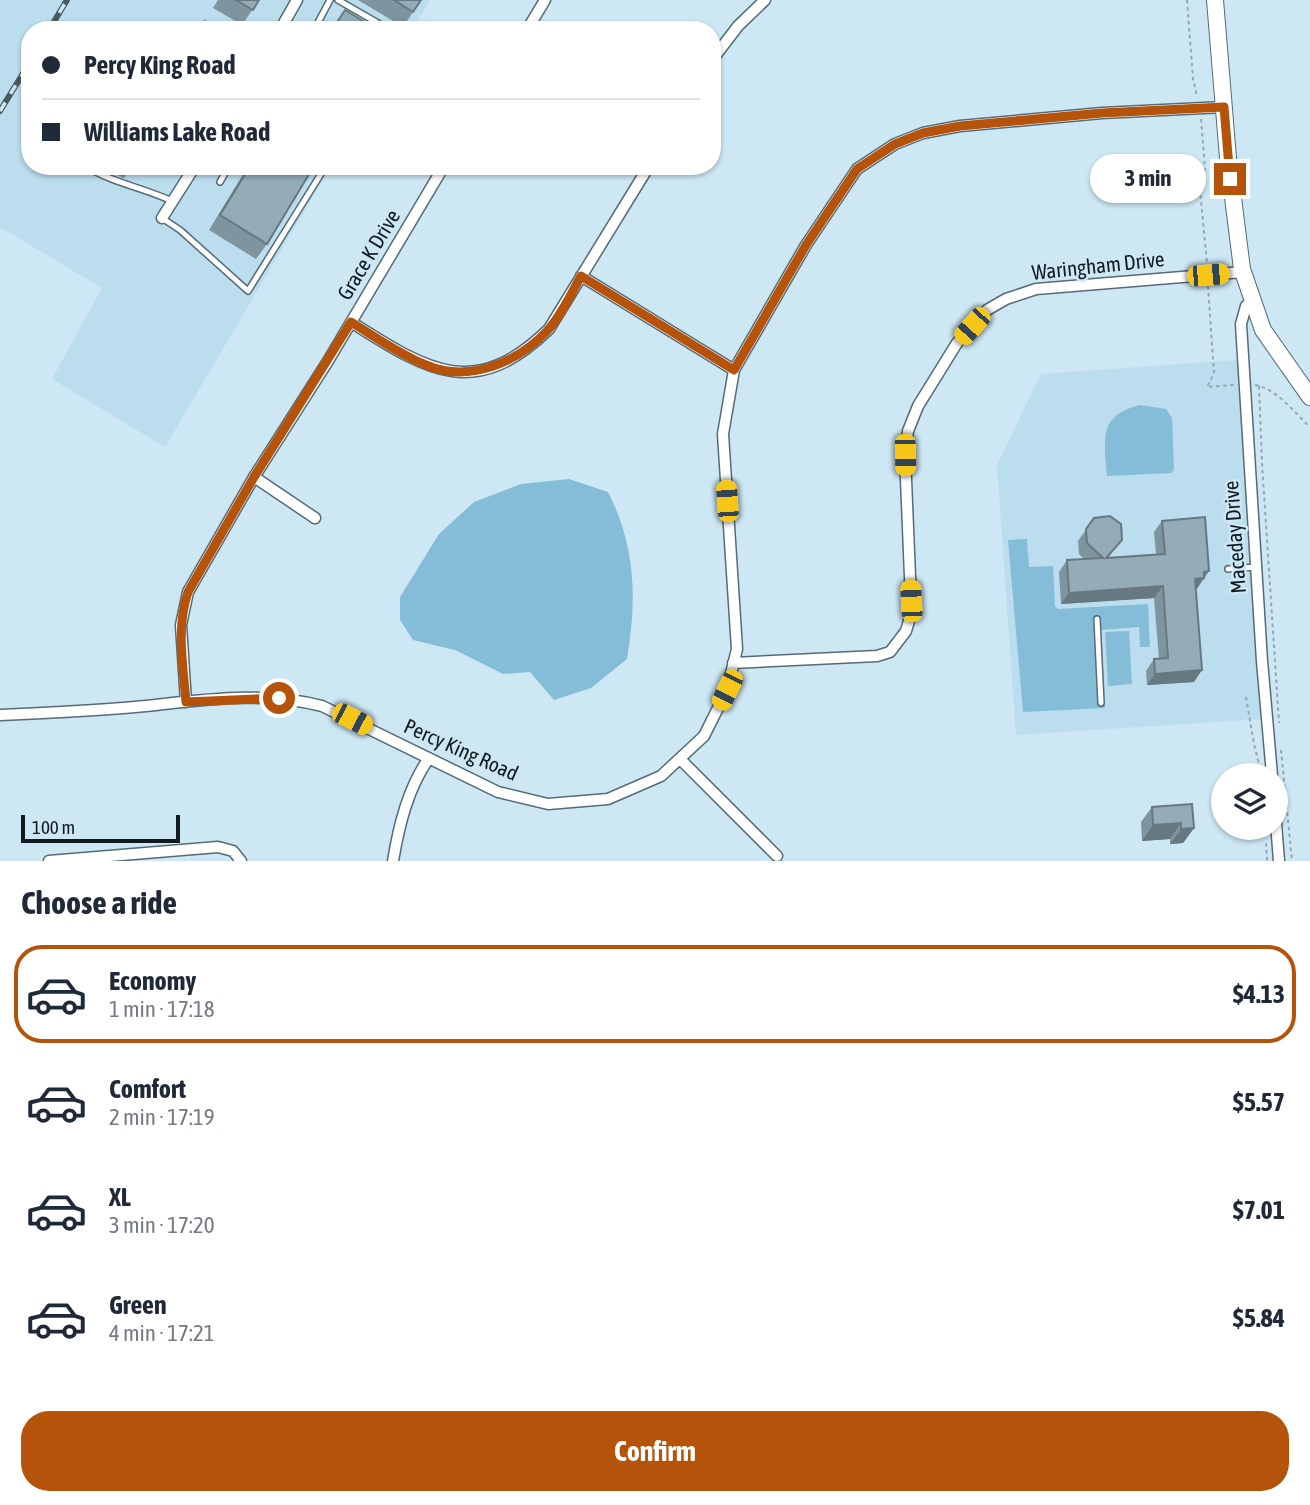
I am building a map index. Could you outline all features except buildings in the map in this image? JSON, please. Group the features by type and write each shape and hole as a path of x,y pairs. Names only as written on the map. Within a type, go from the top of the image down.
{"main road":[{"path":"1215,0 1235,221 1243,272 1264,330 1310,397"}],"street":[{"path":"285,21 297,0"},
{"path":"532,21 545,0"},
{"path":"721,48 737,26 765,0"},
{"name":"Percy King Road","path":"0,715 186,702 297,699 352,719 498,792 548,804 608,799 661,776 704,736 727,690 737,649 723,434 734,370 806,245 857,169 888,148 923,133 960,126 1102,113 1224,107"},
{"path":"162,218 189,175"},
{"name":"Grace K Drive","path":"186,702 181,636 183,606 188,592 254,477 439,175"},
{"path":"351,322 399,352 428,366 453,372 476,371 502,364 528,349 549,329 643,175"},
{"name":"Waringham Drive","path":"733,663 877,656 890,652 906,631 911,601 905,455 908,430 933,378 957,343 987,310 1006,299 1036,289 1243,272"},
{"path":"581,276 734,370"},
{"name":"Maceday Drive","path":"1253,300 1245,306 1241,324 1257,567 1266,763"},
{"path":"254,477 315,518"},
{"path":"393,861 398,830 408,800 421,769 429,758"},
{"path":"680,758 777,856"},
{"path":"1277,840 1279,861"},
{"path":"49,861 218,847 233,851 241,861"}],"lane":[{"path":"319,21 330,0"},
{"path":"338,0 374,21"},
{"path":"105,175 172,201"},
{"path":"220,182 224,175"},
{"path":"162,218 180,230 247,291 320,175"},
{"path":"1228,569 1257,567"},
{"path":"1097,619 1101,703"}],"path":[{"path":"1187,0 1205,169 1200,190 1214,373 1208,387 1238,385"},
{"path":"1248,385 1259,385 1277,395 1310,427"},
{"path":"1259,385 1280,729"},
{"path":"1246,697 1254,744 1262,763"},
{"path":"1280,742 1286,780 1292,861"},
{"path":"1266,840 1267,861"}],"shaded area":[{"path":"0,0 430,0 417,21 21,21 21,175 326,175 165,447 52,379 102,288 0,227"},
{"path":"1237,360 1262,719 1016,735 997,465 1041,374"},
{"path":"1140,405 1166,409 1172,418 1174,470 1171,473 1107,476 1105,440 1110,422 1126,409"},
{"path":"569,479 608,492 624,533 633,594 627,659 591,688 554,700 530,672 503,674 455,650 413,640 400,620 400,597 439,534 474,502 521,484"},
{"path":"1027,539 1029,567 1053,566 1055,606 1058,609 1148,604 1150,647 1140,647 1139,627 1101,630 1105,708 1023,712 1008,540"},
{"path":"1129,631 1132,684 1108,686 1105,632"}],"railway":[{"path":"54,21 67,0"},
{"path":"0,111 21,77"}],"route":[{"path":"279,698 186,702 181,625 183,606 188,592 254,477 351,322 399,352 428,366 453,372 476,371 502,364 528,349 549,329 581,276 734,370 806,245 857,169 880,152 923,133 960,126 1102,113 1224,107 1230,179"}]}
